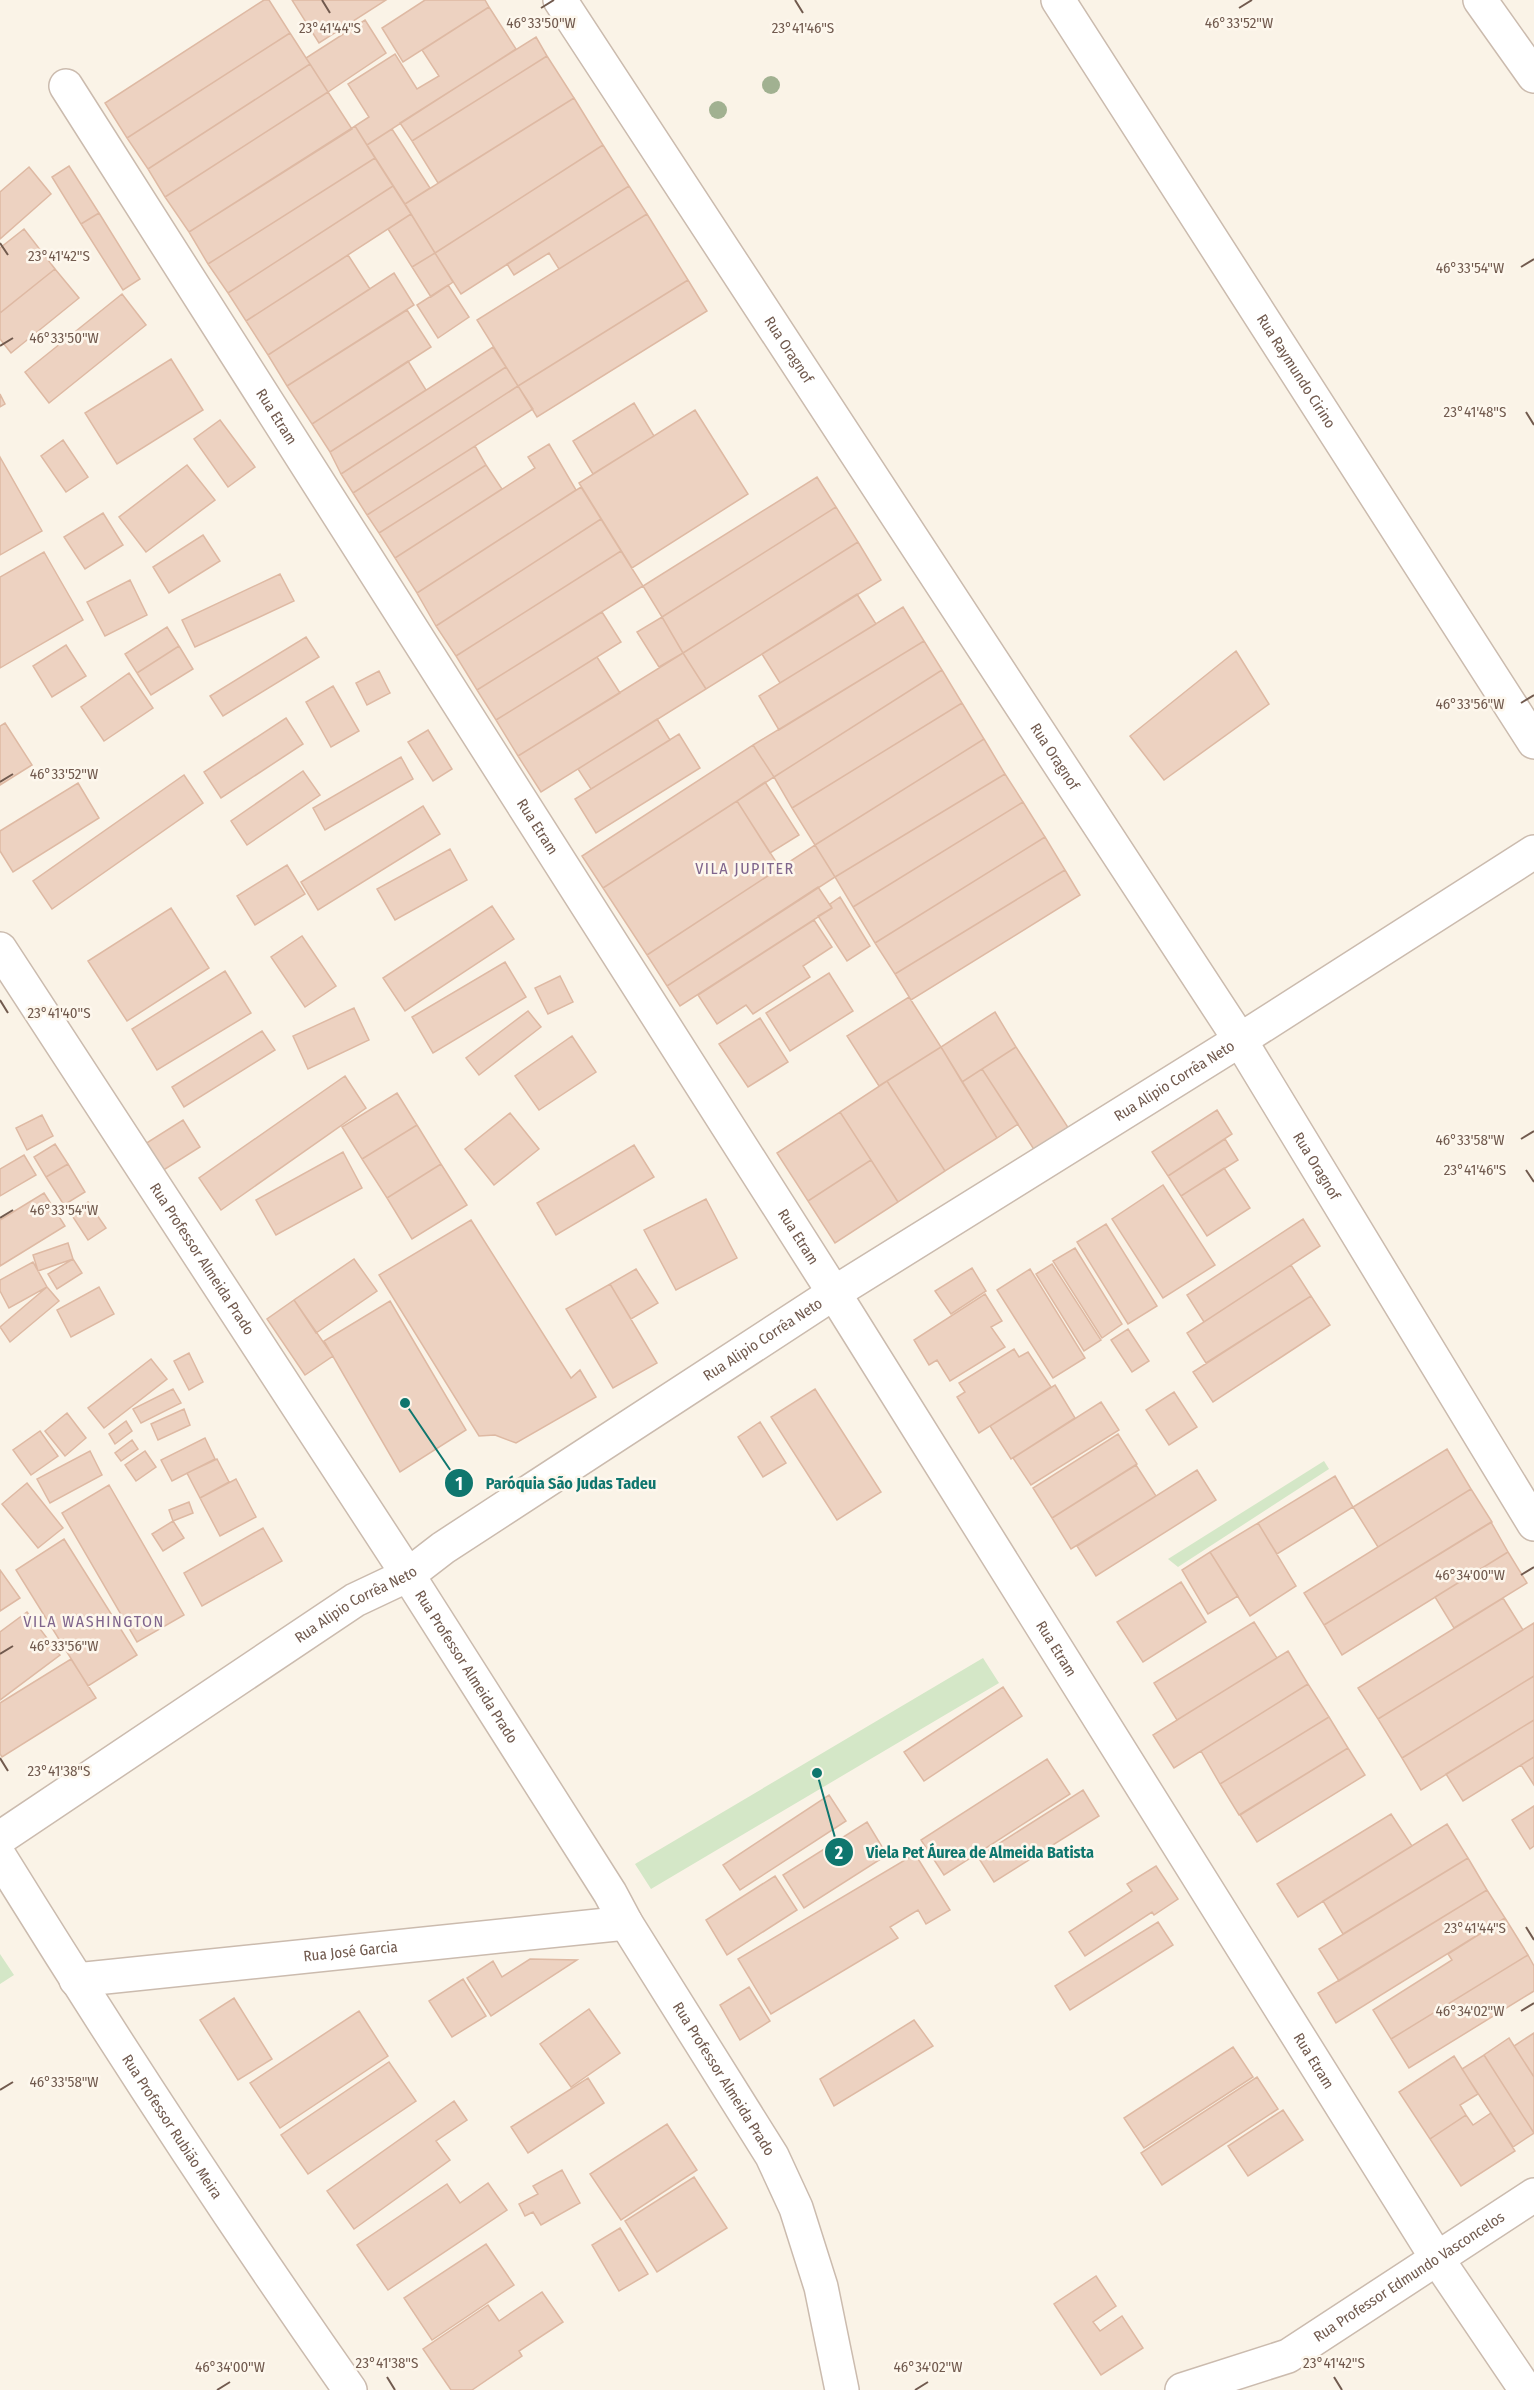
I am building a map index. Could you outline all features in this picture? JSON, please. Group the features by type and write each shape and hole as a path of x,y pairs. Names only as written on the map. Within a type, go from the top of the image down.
{"street":[{"name":"Rua Oragnof","path":"560,0 1240,1040 1534,1524"},
{"name":"Rua Raymundo Cirino","path":"1058,0 1534,741"},
{"path":"1480,0 1534,76"},
{"name":"Rua Etram","path":"66,86 834,1293 1438,2260 1526,2390"},
{"name":"Rua Alipio Corrêa Neto","path":"0,1838 355,1600 408,1575 443,1548 834,1293 1240,1040 1534,852"},
{"name":"Rua Professor Almeida Prado","path":"0,949 408,1575 610,1893 626,1923 772,2156 796,2208 821,2287 842,2390"},
{"name":"Rua Professor Rubião Meira","path":"0,1857 76,1980 253,2250 350,2390"},
{"name":"Rua José Garcia","path":"76,1980 626,1923"},
{"name":"Rua Professor Edmundo Vasconcelos","path":"1182,2390 1288,2356 1438,2260 1534,2195"}],"green space":[{"path":"1324,1461 1329,1469 1178,1567 1168,1559"},
{"path":"983,1658 999,1683 651,1889 635,1864"},
{"path":"0,1954 14,1975 0,1984"}],"building":[{"path":"264,0 269,0 290,33 127,138 105,103"},
{"path":"292,0 386,0 319,43"},
{"path":"425,0 485,0 489,7 403,62 382,28"},
{"path":"489,7 516,49 367,145 355,126 369,117 348,84 395,54 417,89 439,76 422,50"},
{"path":"365,20 386,53 328,92 306,58"},
{"path":"290,33 310,64 148,169 127,138"},
{"path":"536,37 547,56 412,141 400,123"},
{"path":"547,56 574,98 438,183 412,141"},
{"path":"310,64 328,92 165,197 148,169"},
{"path":"328,92 352,129 189,232 165,197"},
{"path":"574,98 603,145 435,253 405,204"},
{"path":"355,126 375,158 208,264 189,232"},
{"path":"392,129 430,188 405,204 367,145"},
{"path":"603,145 629,186 461,294 435,253"},
{"path":"375,158 393,186 228,293 208,264"},
{"path":"69,166 99,213 81,224 52,177"},
{"path":"29,167 51,194 0,239 0,192"},
{"path":"393,186 411,214 246,321 228,293"},
{"path":"629,186 647,214 559,269 549,253 514,275 507,264"},
{"path":"99,213 140,279 123,290 81,224"},
{"path":"411,214 435,253 412,267 388,229"},
{"path":"647,214 688,280 518,386 477,320"},
{"path":"24,229 55,269 0,313 0,248"},
{"path":"435,253 453,282 431,297 412,267"},
{"path":"348,255 370,289 268,355 246,321"},
{"path":"55,269 79,298 11,353 0,339 0,313"},
{"path":"394,273 414,305 287,386 268,355"},
{"path":"688,280 707,311 537,417 518,386"},
{"path":"448,285 469,317 438,338 417,305"},
{"path":"122,294 146,325 49,403 25,372"},
{"path":"407,310 431,347 312,424 287,386"},
{"path":"493,347 506,367 341,474 330,452"},
{"path":"171,359 203,410 117,464 85,413"},
{"path":"408,361 426,390 330,452 312,424"},
{"path":"506,367 518,386 353,493 341,474"},
{"path":"518,386 533,409 367,515 353,493"},
{"path":"0,394 5,404 0,407"},
{"path":"634,403 654,436 593,474 573,441"},
{"path":"695,410 748,494 632,568 579,483"},
{"path":"220,420 255,467 228,487 194,439"},
{"path":"63,440 88,477 66,492 41,456"},
{"path":"549,444 576,490 417,593 395,558 535,468 528,457"},
{"path":"475,446 486,465 379,533 367,515"},
{"path":"0,457 42,531 0,555"},
{"path":"187,465 215,500 146,552 119,517"},
{"path":"486,465 502,489 395,558 379,533"},
{"path":"817,477 836,507 662,617 643,586"},
{"path":"581,487 601,519 436,626 417,593"},
{"path":"836,507 858,542 683,653 662,617"},
{"path":"103,513 123,545 85,569 64,537"},
{"path":"601,519 621,551 456,656 436,626"},
{"path":"203,535 220,561 169,593 153,567"},
{"path":"858,542 881,580 706,689 683,653"},
{"path":"621,551 643,586 477,690 456,656"},
{"path":"44,552 83,620 0,668 0,577"},
{"path":"280,574 294,601 195,647 182,620"},
{"path":"130,580 147,615 105,636 87,602"},
{"path":"857,594 876,624 780,683 762,654"},
{"path":"903,607 924,641 779,730 759,696"},
{"path":"602,612 621,642 496,720 477,690"},
{"path":"662,617 683,653 659,667 637,632"},
{"path":"167,627 179,646 137,673 125,654"},
{"path":"306,637 319,657 223,716 210,696"},
{"path":"924,641 942,670 774,777 753,745"},
{"path":"66,645 86,676 52,697 33,666"},
{"path":"179,646 193,669 151,695 137,673"},
{"path":"1236,651 1269,704 1164,780 1130,736"},
{"path":"683,653 706,689 541,792 518,756"},
{"path":"597,657 620,693 518,756 496,720"},
{"path":"942,670 962,703 792,808 774,777"},
{"path":"379,671 390,693 367,705 356,683"},
{"path":"129,673 153,708 104,741 81,707"},
{"path":"333,686 359,731 331,747 306,702"},
{"path":"962,703 984,739 815,845 792,808"},
{"path":"286,718 303,744 221,798 204,772"},
{"path":"657,719 670,740 591,789 578,769"},
{"path":"5,723 32,765 0,785 0,726"},
{"path":"428,730 452,769 433,781 408,742"},
{"path":"679,734 700,768 596,833 575,799"},
{"path":"984,739 1005,774 835,877 815,845"},
{"path":"753,745 774,777 603,888 582,856"},
{"path":"401,757 413,779 325,830 313,808"},
{"path":"303,771 320,795 247,845 231,821"},
{"path":"1005,774 1023,802 853,907 835,877"},
{"path":"184,775 203,803 52,909 33,881"},
{"path":"765,782 799,835 770,853 737,801"},
{"path":"78,783 99,818 13,872 0,851 0,831"},
{"path":"737,801 780,868 647,955 603,888"},
{"path":"1023,802 1045,837 875,943 853,907"},
{"path":"423,806 440,834 318,910 301,882"},
{"path":"1045,837 1065,870 895,974 875,943"},
{"path":"815,845 835,877 667,986 647,955"},
{"path":"450,849 467,880 395,920 377,889"},
{"path":"287,865 305,894 255,925 237,896"},
{"path":"1065,870 1080,895 911,1000 895,974"},
{"path":"818,887 832,908 680,1006 667,986"},
{"path":"840,897 870,946 847,961 818,916 832,908 830,904"},
{"path":"492,906 514,939 405,1011 383,978"},
{"path":"171,908 209,968 127,1021 88,961"},
{"path":"814,920 832,947 803,966 810,977 753,1014 746,1005 717,1024 698,995"},
{"path":"302,936 336,986 305,1007 271,957"},
{"path":"505,962 526,997 433,1053 412,1017"},
{"path":"225,971 251,1013 157,1070 132,1029"},
{"path":"829,973 853,1011 790,1051 766,1013"},
{"path":"560,976 573,1002 548,1014 535,988"},
{"path":"909,997 941,1047 879,1086 847,1036"},
{"path":"354,1008 369,1040 308,1069 293,1036"},
{"path":"528,1011 541,1027 479,1075 466,1058"},
{"path":"995,1012 1016,1047 962,1082 941,1047"},
{"path":"760,1018 788,1062 748,1087 719,1044"},
{"path":"262,1031 275,1050 184,1107 172,1087"},
{"path":"572,1036 596,1072 539,1110 515,1076"},
{"path":"941,1047 997,1138 945,1171 887,1081"},
{"path":"1016,1047 1069,1129 1035,1151 982,1069"},
{"path":"982,1069 1018,1124 997,1138 962,1082"},
{"path":"345,1076 366,1108 221,1210 199,1178"},
{"path":"887,1081 945,1171 898,1202 840,1112"},
{"path":"397,1093 417,1125 362,1159 342,1127"},
{"path":"1217,1110 1232,1134 1168,1176 1152,1152"},
{"path":"840,1112 871,1160 808,1201 777,1153"},
{"path":"510,1113 539,1149 494,1185 465,1149"},
{"path":"42,1115 53,1136 27,1150 16,1128"},
{"path":"183,1120 200,1147 162,1171 145,1144"},
{"path":"417,1125 441,1164 387,1198 362,1159"},
{"path":"1225,1139 1238,1160 1181,1196 1168,1176"},
{"path":"55,1144 68,1164 46,1177 34,1157"},
{"path":"634,1145 654,1177 556,1235 537,1203"},
{"path":"343,1152 362,1188 276,1235 256,1200"},
{"path":"24,1155 36,1175 0,1196 0,1169"},
{"path":"871,1160 898,1202 835,1243 808,1201"},
{"path":"68,1164 85,1192 64,1205 46,1177"},
{"path":"441,1164 467,1205 412,1239 387,1198"},
{"path":"1224,1168 1250,1208 1207,1236 1181,1196"},
{"path":"1163,1185 1215,1265 1163,1298 1112,1219"},
{"path":"44,1193 65,1226 0,1266 0,1220"},
{"path":"706,1199 737,1258 676,1290 644,1230"},
{"path":"88,1202 106,1228 88,1240 71,1214"},
{"path":"1303,1219 1320,1246 1204,1322 1187,1295"},
{"path":"471,1220 571,1378 580,1370 596,1397 516,1443 495,1435 479,1436 379,1275"},
{"path":"1106,1224 1157,1306 1128,1324 1077,1242"},
{"path":"68,1243 73,1259 38,1271 33,1255"},
{"path":"1075,1248 1122,1324 1102,1338 1053,1261"},
{"path":"73,1259 82,1273 57,1289 48,1274"},
{"path":"354,1259 377,1291 316,1333 294,1300"},
{"path":"33,1262 47,1287 9,1308 0,1291 0,1280"},
{"path":"1052,1264 1101,1340 1084,1351 1036,1274"},
{"path":"1291,1265 1311,1296 1206,1363 1187,1333"},
{"path":"972,1268 986,1291 951,1314 935,1291"},
{"path":"636,1269 658,1303 631,1319 610,1284"},
{"path":"1030,1269 1085,1358 1053,1378 997,1290"},
{"path":"610,1284 657,1363 613,1388 566,1309"},
{"path":"47,1287 59,1301 10,1342 0,1327"},
{"path":"99,1287 114,1314 71,1337 57,1310"},
{"path":"985,1294 1002,1321 991,1327 1005,1347 950,1381 937,1360 929,1365 914,1340"},
{"path":"1311,1296 1330,1325 1213,1402 1193,1372"},
{"path":"294,1300 333,1356 305,1375 267,1319"},
{"path":"390,1301 466,1430 400,1472 324,1341"},
{"path":"1128,1329 1149,1361 1132,1372 1111,1340"},
{"path":"1014,1349 1019,1357 1028,1352 1051,1387 979,1433 957,1397 965,1392 959,1383"},
{"path":"189,1353 203,1382 189,1390 174,1361"},
{"path":"151,1359 167,1379 104,1428 88,1408"},
{"path":"1055,1385 1075,1418 1011,1459 990,1426"},
{"path":"173,1389 181,1403 141,1423 133,1409"},
{"path":"815,1389 881,1492 837,1520 771,1417"},
{"path":"1174,1392 1197,1427 1169,1445 1146,1410"},
{"path":"1101,1402 1119,1430 1031,1485 1013,1458"},
{"path":"184,1409 190,1425 158,1440 151,1424"},
{"path":"67,1413 86,1438 65,1456 45,1431"},
{"path":"126,1421 132,1431 115,1444 109,1434"},
{"path":"760,1422 786,1463 763,1477 738,1437"},
{"path":"40,1431 58,1456 31,1475 13,1450"},
{"path":"1118,1434 1137,1464 1052,1518 1033,1488"},
{"path":"205,1438 215,1459 172,1481 161,1460"},
{"path":"132,1440 138,1449 121,1461 115,1453"},
{"path":"1447,1449 1471,1489 1378,1547 1353,1507"},
{"path":"90,1451 102,1475 50,1503 37,1479"},
{"path":"145,1451 156,1467 136,1481 125,1465"},
{"path":"217,1459 229,1482 200,1498 187,1473"},
{"path":"1136,1465 1156,1496 1071,1549 1052,1518"},
{"path":"1197,1470 1216,1500 1096,1576 1077,1546"},
{"path":"1335,1476 1353,1507 1277,1554 1258,1523"},
{"path":"236,1479 256,1517 220,1536 200,1498"},
{"path":"27,1483 63,1528 38,1548 2,1504"},
{"path":"109,1485 184,1615 137,1642 62,1513"},
{"path":"1471,1489 1492,1522 1324,1625 1304,1593"},
{"path":"189,1502 193,1513 173,1521 169,1510"},
{"path":"173,1521 184,1538 163,1551 152,1534"},
{"path":"1491,1522 1508,1552 1342,1655 1324,1625"},
{"path":"1258,1523 1296,1586 1250,1616 1210,1552"},
{"path":"263,1528 282,1561 202,1606 184,1573"},
{"path":"64,1539 137,1655 88,1686 16,1570"},
{"path":"1210,1552 1238,1596 1208,1614 1182,1570"},
{"path":"1508,1552 1527,1583 1454,1628 1435,1597"},
{"path":"0,1570 20,1598 0,1611"},
{"path":"1181,1582 1206,1622 1143,1662 1117,1622"},
{"path":"1503,1598 1523,1630 1378,1719 1358,1688"},
{"path":"27,1612 60,1655 0,1700 0,1632"},
{"path":"1254,1622 1277,1658 1177,1720 1154,1683"},
{"path":"1534,1623 1534,1676 1402,1758 1378,1719"},
{"path":"1288,1651 1308,1684 1174,1768 1153,1735"},
{"path":"71,1659 96,1698 2,1757 0,1754 0,1703"},
{"path":"1534,1676 1534,1720 1421,1790 1402,1758"},
{"path":"1308,1684 1329,1717 1220,1784 1201,1751"},
{"path":"1003,1687 1022,1716 924,1781 904,1752"},
{"path":"1329,1717 1348,1748 1239,1815 1220,1784"},
{"path":"1534,1720 1534,1757 1463,1801 1446,1774"},
{"path":"1348,1748 1365,1775 1257,1842 1240,1815"},
{"path":"1534,1757 1534,1785 1521,1765"},
{"path":"1047,1759 1070,1794 944,1875 921,1840"},
{"path":"1083,1790 1099,1816 994,1882 978,1857"},
{"path":"829,1795 846,1821 740,1890 723,1865"},
{"path":"1534,1806 1534,1846 1530,1849 1512,1820"},
{"path":"1391,1814 1412,1846 1298,1917 1277,1884"},
{"path":"867,1822 887,1855 804,1908 783,1875"},
{"path":"1447,1824 1468,1858 1343,1934 1323,1901"},
{"path":"915,1854 950,1910 926,1924 918,1910 890,1927 898,1938 771,2014 738,1959"},
{"path":"1468,1858 1487,1890 1339,1981 1319,1949"},
{"path":"1156,1866 1178,1899 1154,1915 1152,1912 1085,1956 1069,1932 1132,1891 1127,1884"},
{"path":"775,1876 797,1910 727,1955 706,1920"},
{"path":"1487,1890 1505,1918 1336,2023 1318,1993"},
{"path":"1505,1918 1528,1955 1391,2039 1373,2010 1452,1960 1448,1954"},
{"path":"1158,1922 1173,1945 1070,2010 1055,1986"},
{"path":"1528,1955 1534,1966 1534,1991 1409,2068 1391,2039"},
{"path":"530,1959 577,1960 491,2016 467,1978 493,1961 502,1977"},
{"path":"463,1979 486,2016 452,2037 429,2001"},
{"path":"749,1987 770,2021 740,2040 720,2005"},
{"path":"234,1998 272,2059 238,2080 200,2020"},
{"path":"589,2009 620,2053 571,2087 540,2044"},
{"path":"359,2011 388,2056 280,2128 250,2083"},
{"path":"914,2020 933,2046 834,2106 820,2079"},
{"path":"1534,2033 1534,2077 1514,2046"},
{"path":"1509,2038 1534,2077 1534,2133 1484,2055"},
{"path":"1233,2047 1253,2077 1144,2148 1124,2118"},
{"path":"1484,2055 1534,2133 1513,2147 1462,2069"},
{"path":"1454,2056 1478,2094 1460,2105 1466,2115 1430,2139 1399,2092"},
{"path":"389,2062 416,2101 308,2174 281,2135"},
{"path":"1257,2077 1278,2109 1162,2185 1141,2153"},
{"path":"588,2078 604,2103 528,2153 511,2127"},
{"path":"454,2101 467,2120 436,2141 450,2160 354,2229 327,2191"},
{"path":"1283,2110 1303,2140 1248,2176 1228,2146"},
{"path":"1491,2113 1515,2151 1461,2186 1430,2139 1466,2115 1473,2125"},
{"path":"667,2124 697,2170 621,2220 590,2174"},
{"path":"562,2170 580,2203 541,2225 533,2212 525,2216 519,2204 538,2194 533,2186"},
{"path":"694,2177 727,2228 657,2272 625,2221"},
{"path":"488,2183 507,2210 388,2290 357,2245 447,2184 460,2203"},
{"path":"620,2228 648,2274 619,2291 592,2245"},
{"path":"486,2244 514,2285 432,2340 404,2298"},
{"path":"1096,2276 1116,2306 1093,2322 1100,2331 1122,2316 1143,2348 1101,2375 1054,2304"},
{"path":"542,2292 563,2322 519,2351 522,2356 472,2390 451,2390 423,2349 488,2305 499,2321"}],"place":[{"name":"Paróquia São Judas Tadeu","path":"405,1403"},
{"name":"Viela Pet Áurea de Almeida Batista","path":"817,1773"}],"district":[{"name":"VILA JUPITER","path":"745,868"},
{"name":"VILA WASHINGTON","path":"94,1621"}]}
